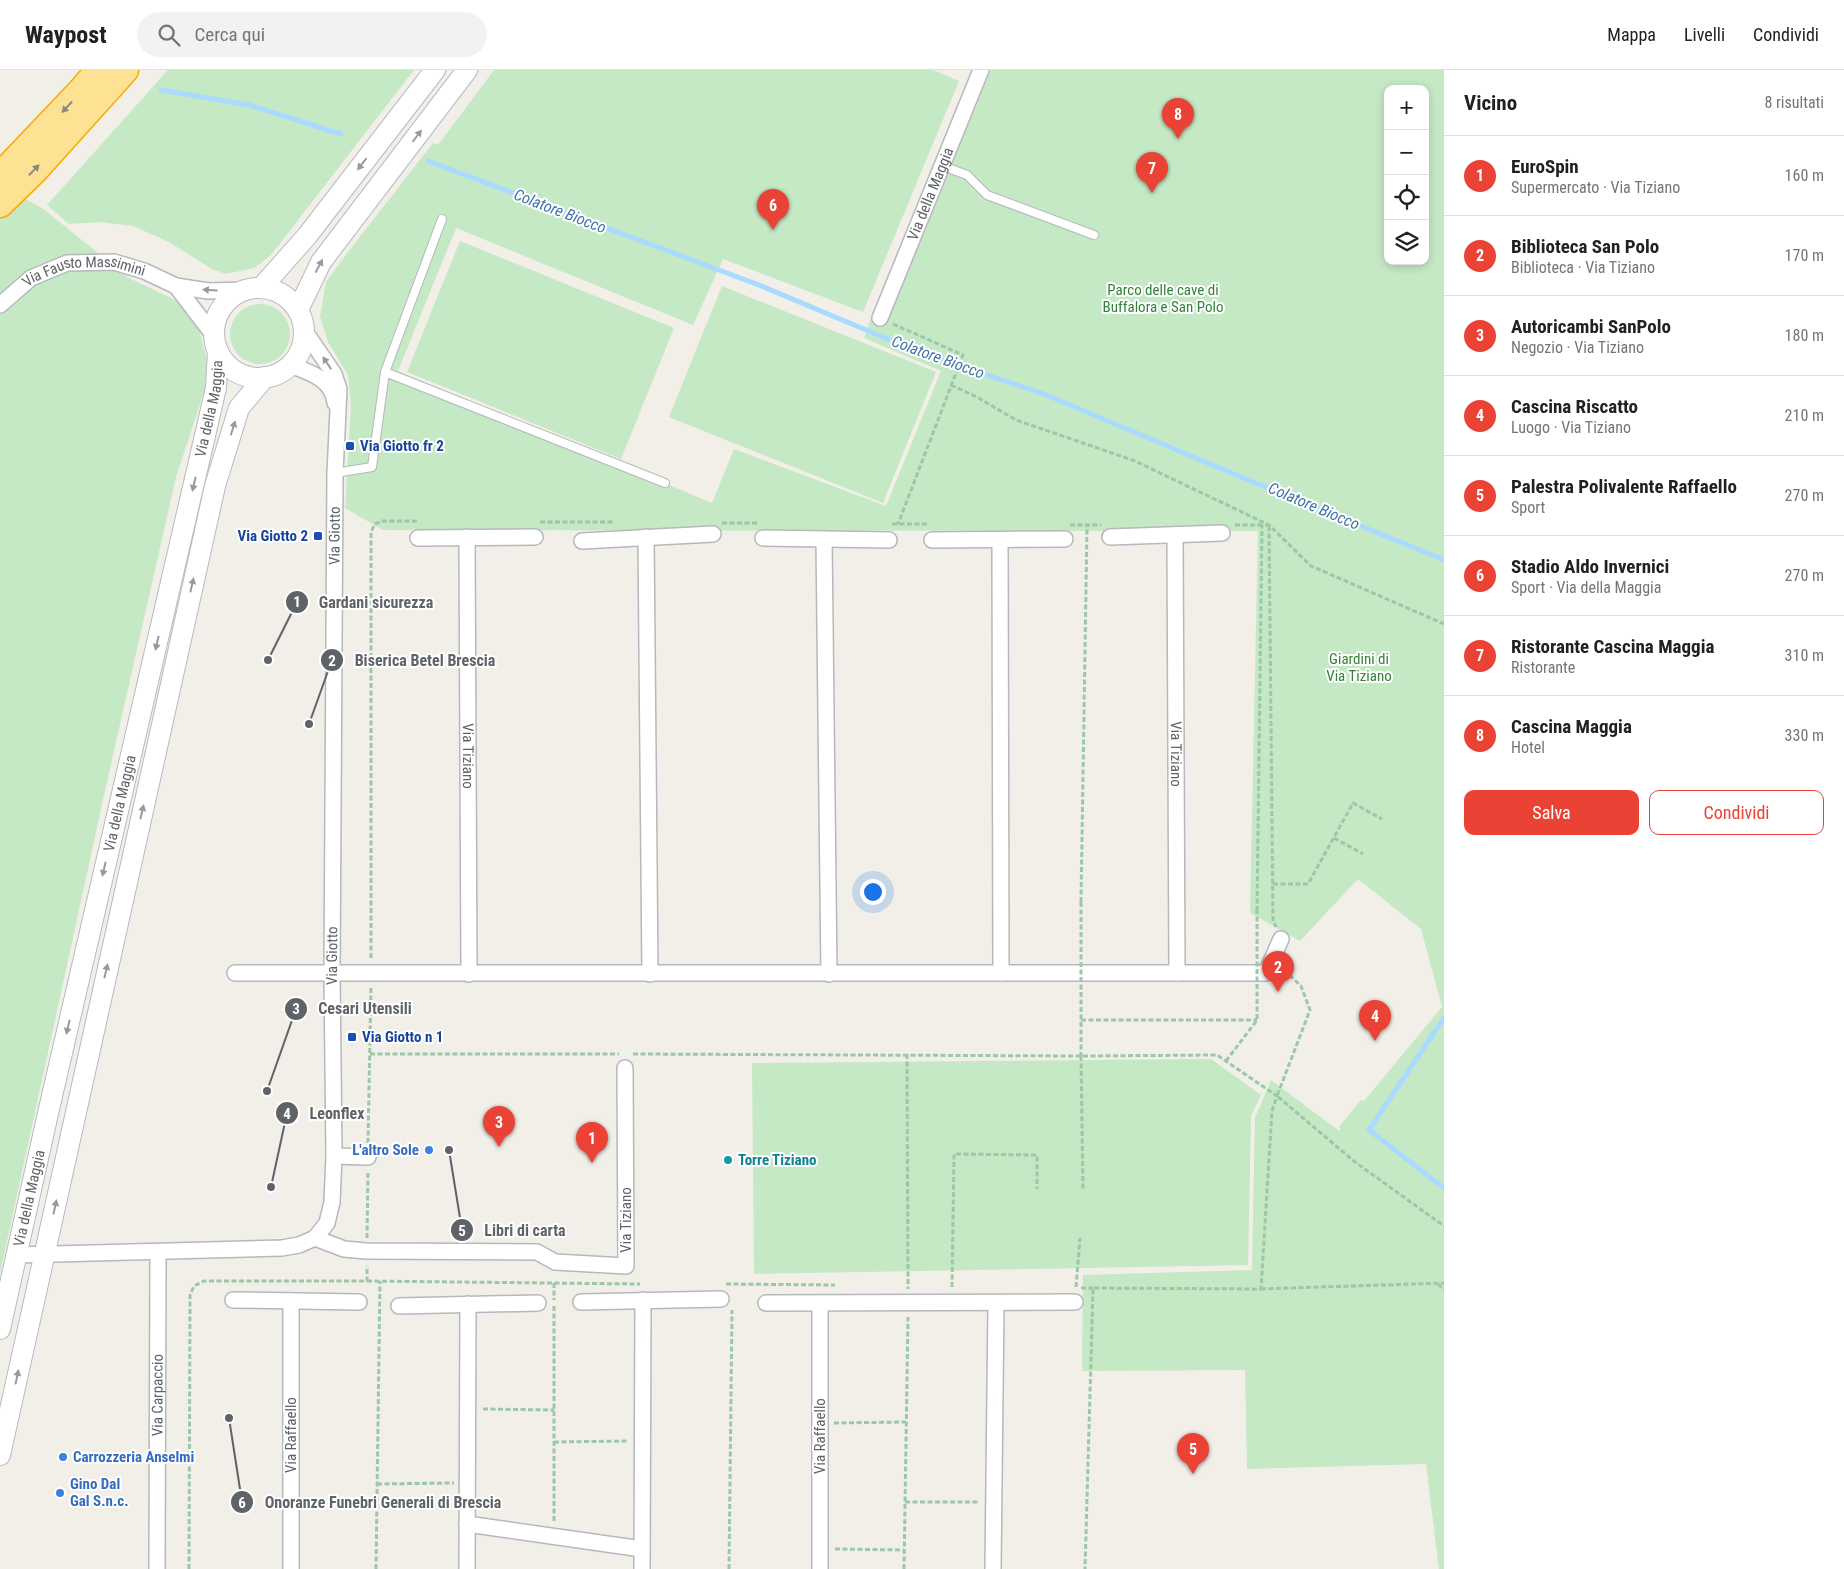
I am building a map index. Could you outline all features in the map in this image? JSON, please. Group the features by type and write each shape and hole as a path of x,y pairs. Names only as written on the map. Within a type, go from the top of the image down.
{"highway":[{"path":"0,176 99,70"},
{"path":"0,204 34,171 126,70"}],"street":[{"path":"253,289 307,236 435,70"},
{"path":"298,310 320,262 467,70"},
{"name":"Via della Maggia","path":"880,318 981,70"},
{"name":"Via Fausto Massimini","path":"0,305 31,278 66,263 114,262 144,271 176,286 208,291 253,289"},
{"name":"Via Fausto Massimini","path":"176,286 217,344"},
{"path":"253,289 275,290 289,298 298,310 304,330 303,343 298,355 290,365 278,373 265,377 250,377 237,371 226,362 217,344 216,322 222,308 232,297 253,289"},
{"name":"Via Giotto","path":"304,330 334,374 339,389 335,474 332,974 334,1156 332,1202 327,1223 315,1238"},
{"name":"Via della Maggia","path":"0,1329 48,1109 216,388 217,344"},
{"name":"Via Giotto","path":"290,365 317,375 332,390 336,427"},
{"name":"Via della Maggia","path":"0,1455 215,486 239,408 265,377"},
{"path":"582,541 646,538 716,528"},
{"path":"1108,531 1175,535 1228,529"},
{"path":"932,540 1000,540 1066,532"},
{"name":"Via Tiziano","path":"1175,535 1177,973"},
{"name":"Via Tiziano","path":"467,537 469,974"},
{"path":"418,538 535,537"},
{"path":"646,538 650,974"},
{"path":"763,538 889,540"},
{"path":"824,539 829,974"},
{"path":"1000,540 1002,973"},
{"path":"235,973 1266,973 1281,940"},
{"name":"Via Tiziano","path":"315,1238 344,1249 366,1251 537,1252 555,1262 626,1266 625,1068"},
{"path":"334,1156 368,1157"},
{"path":"44,1254 282,1248 299,1245 315,1238"},
{"name":"Via Carpaccio","path":"157,1569 158,1252"},
{"name":"Via della Maggia","path":"16,1255 44,1254"},
{"path":"766,1303 996,1303 1076,1295"},
{"path":"580,1302 725,1296"},
{"path":"232,1300 359,1302"},
{"path":"642,1569 643,1300"},
{"name":"Via Raffaello","path":"291,1301 291,1569"},
{"path":"399,1306 538,1303"},
{"name":"Via Raffaello","path":"820,1303 820,1569"},
{"path":"993,1569 996,1303"},
{"path":"466,1569 468,1304"},
{"path":"467,1524 642,1549"}],"lane":[{"path":"943,166 967,175 987,196 1094,235"},
{"path":"335,474 372,467 385,372 442,219"},
{"path":"385,372 665,484"}],"path":[{"path":"880,318 963,355 898,524"},
{"path":"951,385 977,397 1016,420 1135,461 1269,525 1311,566 1444,624"},
{"path":"367,1281 371,974 371,532 375,524 382,521 422,521"},
{"path":"531,522 620,522"},
{"path":"716,528 760,523"},
{"path":"888,524 938,524"},
{"path":"1066,532 1087,525 1108,531"},
{"path":"1083,1191 1081,902 1087,525"},
{"path":"1226,1061 1257,1020 1262,525"},
{"path":"1228,529 1269,525"},
{"path":"1269,525 1273,920 1281,940"},
{"path":"1273,884 1308,884 1353,803 1382,819"},
{"path":"1334,838 1363,854"},
{"path":"1261,1289 1272,1111 1310,1010 1301,986 1272,960"},
{"path":"1081,1020 1257,1020"},
{"path":"370,1054 1216,1055 1277,1096 1355,1162 1444,1226"},
{"path":"943,1286 952,1287 954,1154 1037,1155 1037,1189"},
{"path":"1076,1295 1080,1238"},
{"path":"189,1569 190,1296 194,1286 204,1281 643,1284"},
{"path":"376,1569 380,1281"},
{"path":"554,1283 554,1537"},
{"path":"1438,1284 1444,1290"},
{"path":"1076,1295 1093,1288 1261,1289 1444,1284"},
{"path":"729,1569 725,1296 840,1286"},
{"path":"898,1286 917,1286"},
{"path":"1066,1288 1076,1295"},
{"path":"1085,1569 1093,1288"},
{"path":"467,1409 554,1410"},
{"path":"820,1423 906,1422"},
{"path":"554,1442 643,1441"},
{"path":"377,1484 467,1483"},
{"path":"904,1502 994,1502"},
{"path":"820,1549 904,1550"}],"green space":[{"path":"168,70 414,70 271,255 254,268 226,274 212,269 169,242 133,226 100,222 69,224 47,205"},
{"path":"494,70 933,70 959,81 863,312 723,259 693,325 456,228 398,371 712,503 734,449 886,506 941,371 864,338 873,312 889,318 991,70 1444,70 1444,1569 1439,1569 1426,1464 1247,1469 1245,1370 1082,1371 1083,1275 1252,1270 1255,1118 1271,1080 1339,1131 1341,1129 1339,1127 1361,1100 1364,1101 1442,1007 1421,929 1358,879 1300,941 1250,913 1258,531 383,530 345,508 351,406 348,375 328,342 320,316 326,282 433,143 438,145"},
{"path":"0,185 42,208 129,278 175,300 197,321 208,365 205,389 176,477 104,795 0,1273"},
{"path":"460,241 674,328 621,459 407,372"},
{"path":"722,286 936,372 883,503 669,417"},
{"path":"254,304 266,304 277,309 285,317 290,328 288,346 277,359 266,364 254,364 243,359 235,351 230,340 230,328 235,317 243,309"},
{"path":"1211,1059 1261,1095 1251,1116 1248,1265 754,1274 752,1063"}],"waterway":[{"name":"Colatore Biocco","path":"161,90 249,105 341,134"},
{"name":"Colatore Biocco","path":"428,161 759,285 916,351 1044,394 1444,560"},
{"name":"Colatore Biocco","path":"1444,1018 1369,1130 1444,1188"}],"place":[{"name":"Cascina Maggia","path":"1178,139"},
{"name":"Ristorante Cascina Maggia","path":"1152,193"},
{"name":"Stadio Aldo Invernici","path":"773,230"},
{"name":"Via Giotto fr 2","path":"350,446"},
{"name":"Via Giotto 2","path":"318,536"},
{"name":"Gardani sicurezza","path":"268,660"},
{"name":"Biserica Betel Brescia","path":"309,724"},
{"name":"Biblioteca San Polo","path":"1278,992"},
{"name":"Via Giotto n 1","path":"352,1037"},
{"name":"Cascina Riscatto","path":"1375,1041"},
{"name":"Cesari Utensili","path":"267,1091"},
{"name":"Autoricambi SanPolo","path":"499,1147"},
{"name":"L'altro Sole","path":"429,1150"},
{"name":"Libri di carta","path":"449,1150"},
{"name":"Torre Tiziano","path":"728,1160"},
{"name":"EuroSpin","path":"592,1163"},
{"name":"Leonflex","path":"271,1187"},
{"name":"Onoranze Funebri Generali di Brescia","path":"229,1418"},
{"name":"Carrozzeria Anselmi","path":"63,1457"},
{"name":"Palestra Polivalente Raffaello","path":"1193,1474"},
{"name":"Gino Dal Gal S.n.c.","path":"60,1493"}],"park label":[{"name":"Parco delle cave di Buffalora e San Polo","path":"1163,298"},
{"name":"Giardini di Via Tiziano","path":"1359,668"}]}
